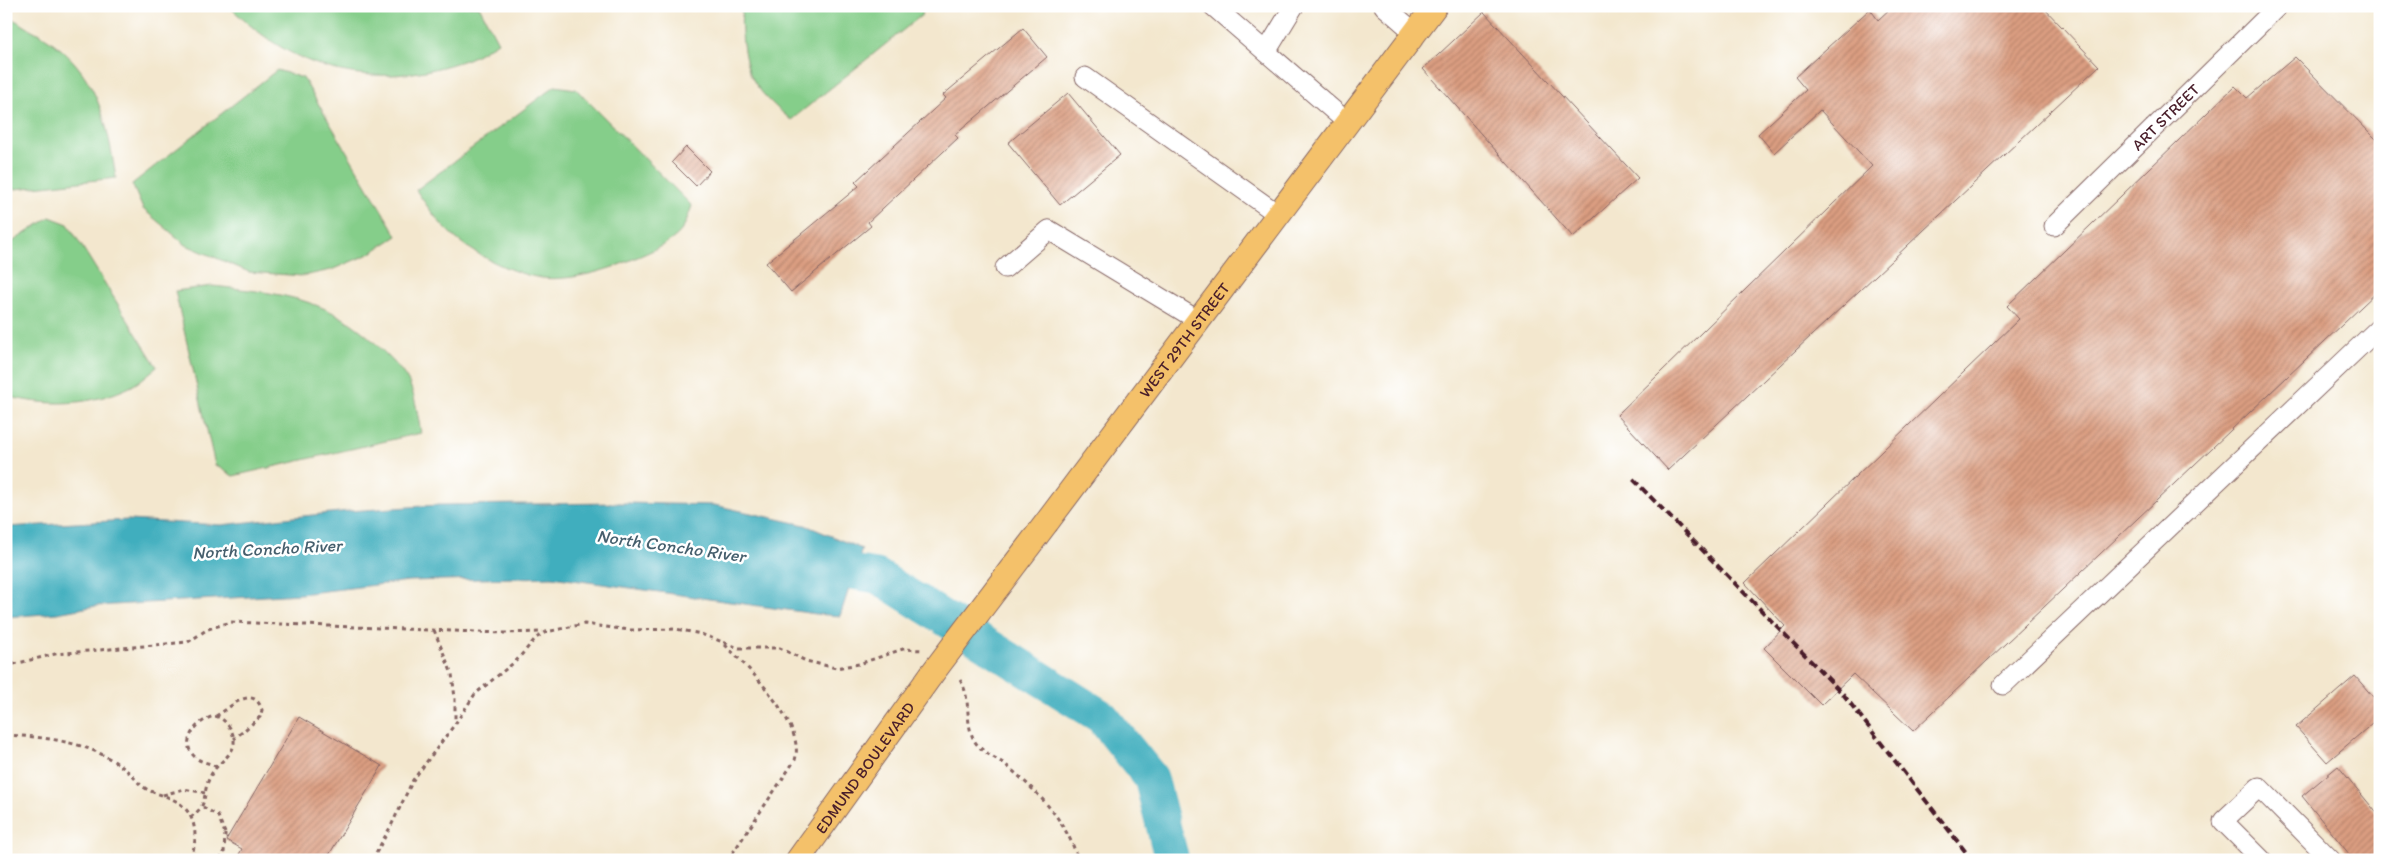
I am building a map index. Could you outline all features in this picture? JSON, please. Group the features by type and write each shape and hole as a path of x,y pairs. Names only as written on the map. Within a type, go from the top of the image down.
{"main road":[{"name":"WEST 29TH STREET","path":"931,675 1435,6"},
{"name":"EDMUND BOULEVARD","path":"798,860 931,675"}],"street":[{"path":"1213,6 1348,123"},
{"path":"1266,52 1294,6"},
{"path":"1384,6 1415,33"},
{"name":"ART STREET","path":"2054,226 2278,6"},
{"path":"1085,76 1279,215"},
{"path":"1005,268 1049,230 1199,321"},
{"path":"2003,685 2380,327"},
{"path":"2262,860 2223,821 2259,787 2331,860"}],"path":[{"path":"6,666 55,654 188,642 208,629 231,622 502,633 546,632 584,624 629,630 676,629 701,634 723,644 739,648 780,648 806,661 836,668 859,664 903,649 924,650"},
{"path":"434,630 452,674 456,698 455,724"},
{"path":"372,860 413,780 479,689 516,661 536,638 546,632"},
{"path":"723,644 777,704 793,733 797,748 795,760 728,860"},
{"path":"960,680 967,697 969,720 974,740 982,749 1006,765 1058,817 1078,860"},
{"path":"216,767 196,759 188,745 188,740 193,730 207,718 215,716 238,700 251,699 259,703 262,710 260,717 234,739"},
{"path":"190,817 203,807 211,774 231,753 234,739 228,725 215,716"},
{"path":"6,736 30,736 81,745 126,770 144,788 182,805 196,831 196,841 190,860"},
{"path":"163,795 184,788 205,793"},
{"path":"203,807 218,816 223,824 226,836 224,853 220,860"}],"green space":[{"path":"229,6 479,6 498,42 468,59 434,69 402,74 370,75 340,71 311,62 283,48 255,29"},
{"path":"742,6 924,6 922,15 791,120 764,94 751,76 743,42"},
{"path":"6,17 17,21 55,44 84,75 102,113 108,133 116,178 6,190"},
{"path":"277,70 303,78 397,236 369,254 331,270 303,276 249,272 186,245 143,209 132,184"},
{"path":"555,86 576,89 692,206 683,228 672,240 652,251 611,268 572,277 536,277 515,271 480,255 451,234 432,213 416,190"},
{"path":"50,217 68,224 157,367 132,386 117,393 101,398 70,403 38,402 6,396 6,246"},
{"path":"212,286 261,292 305,301 326,309 346,320 365,334 391,359 405,376 414,397 421,433 233,476 215,465 175,291"}],"water":[{"path":"625,503 714,505 805,525 862,549 840,616 552,577 409,581 300,594 96,606 57,613 6,617 6,527 128,520 221,525 349,511 438,505"}],"building":[{"path":"1893,6 2042,6 2099,66 1668,470 1617,415 1872,166 1820,110 1774,153 1758,134 1806,90 1795,77 1870,9 1878,20"},
{"path":"1484,12 1638,178 1573,237 1423,69"},
{"path":"1023,28 1047,57 955,135 958,138 868,222 871,226 791,292 766,263 859,186 855,182 946,98 943,95"},
{"path":"2295,57 2380,143 2380,289 1913,731 1853,674 1821,705 1764,648 1785,626 1745,583 2019,319 2007,306 2235,86 2247,98"},
{"path":"1068,93 1120,155 1060,205 1008,143"},
{"path":"686,147 710,171 696,186 672,162"},
{"path":"2355,676 2380,705 2380,717 2327,762 2296,727"},
{"path":"299,717 382,766 326,860 236,860 242,849 226,840"},
{"path":"2338,766 2380,817 2380,860 2354,860 2302,796"}],"waterway":[{"name":"North Concho River","path":"806,565 877,576 1102,717 1151,778 1172,860"}],"railway":[{"path":"1633,479 1843,694 1972,860"}]}
